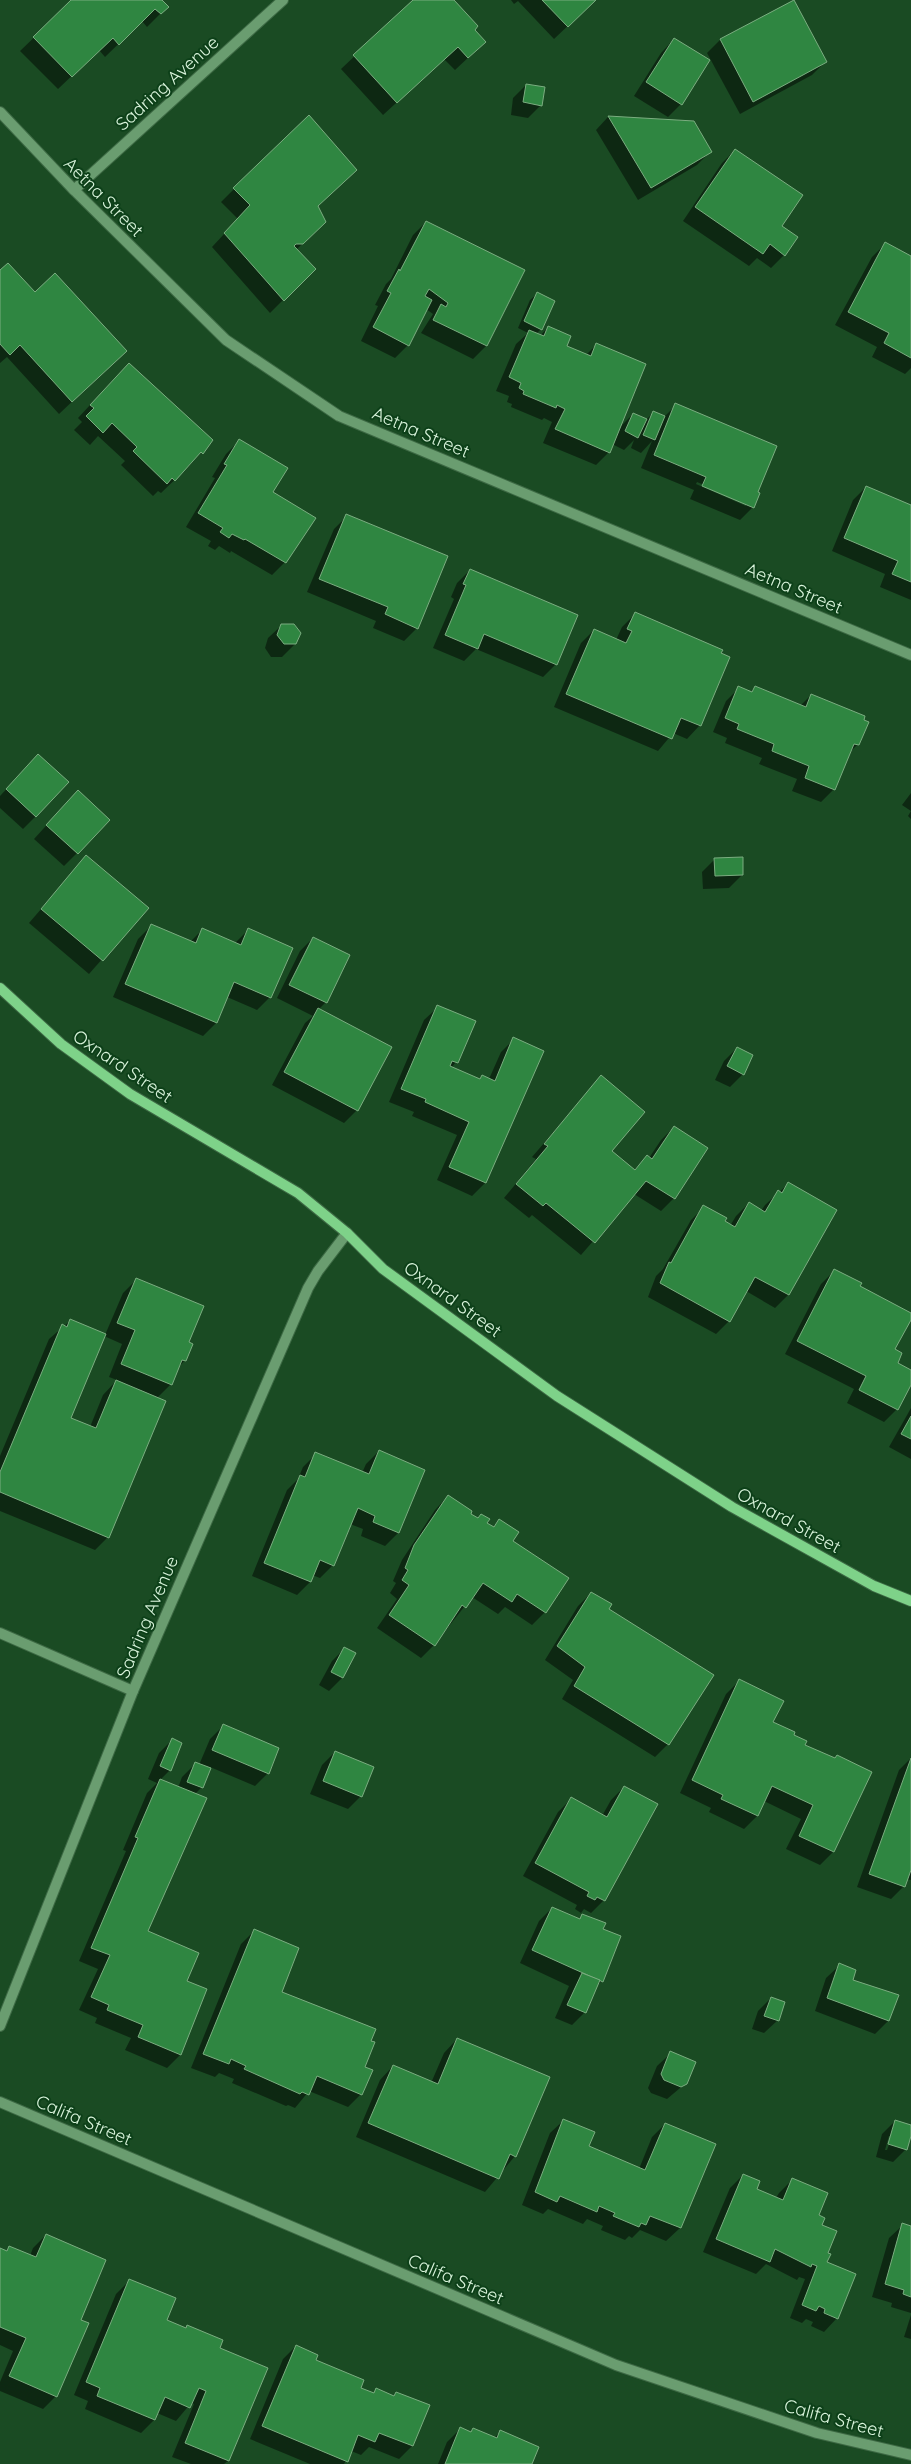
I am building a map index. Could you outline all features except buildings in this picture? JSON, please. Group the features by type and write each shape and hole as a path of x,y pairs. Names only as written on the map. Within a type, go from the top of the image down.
{"street":[{"name":"Sadring Avenue","path":"74,190 283,0"},
{"name":"Aetna Street","path":"0,112 74,190 226,340 340,416 911,655"},
{"name":"Oxnard Street","path":"0,988 61,1044 130,1094 298,1193 347,1233 383,1268 557,1396 732,1507 874,1586 911,1601"},
{"name":"Sadring Avenue","path":"0,2026 133,1691 308,1288 318,1271 347,1233"},
{"path":"0,1633 133,1691"},
{"name":"Califa Street","path":"0,2102 616,2365 817,2433 911,2455"}]}
